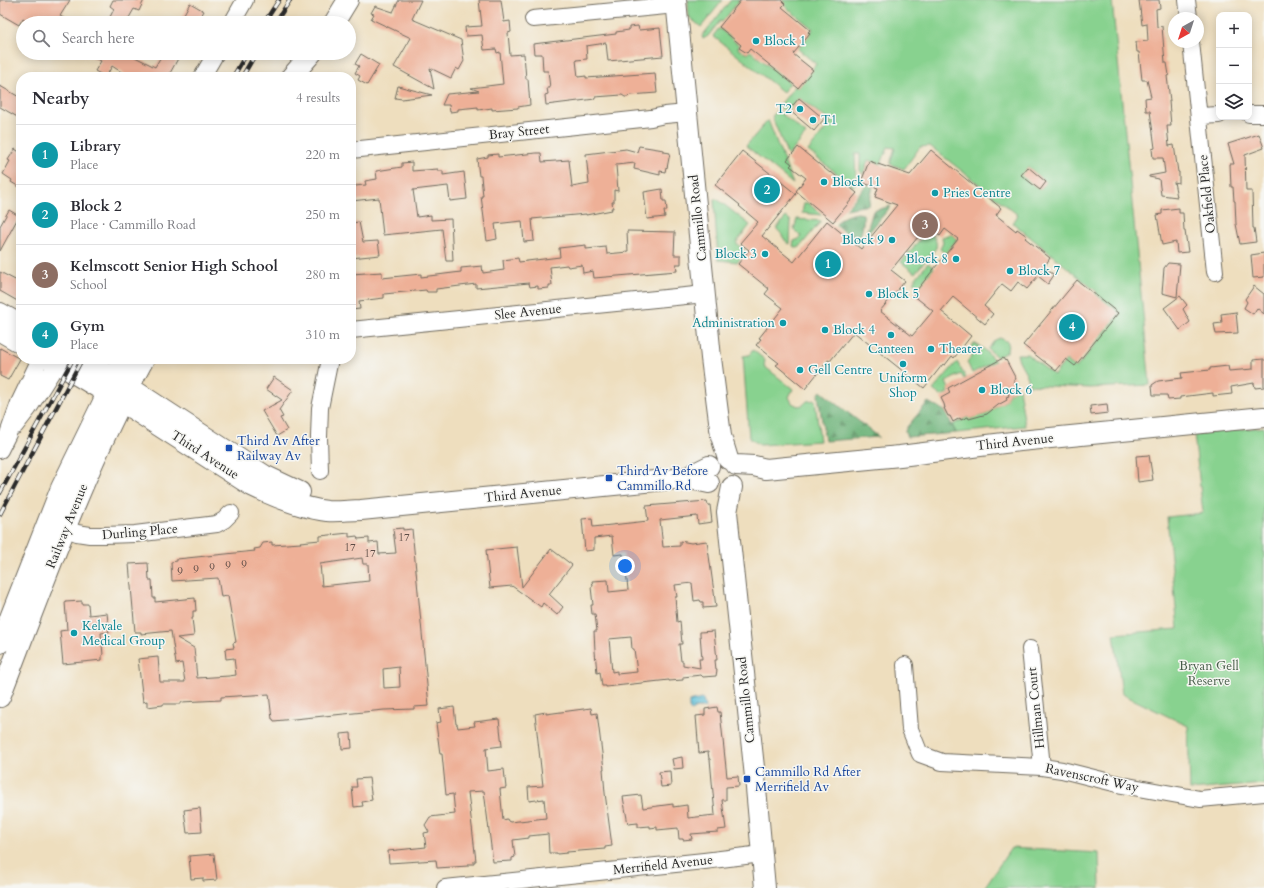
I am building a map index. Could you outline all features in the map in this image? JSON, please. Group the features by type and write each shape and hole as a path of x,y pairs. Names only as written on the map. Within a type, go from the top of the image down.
{"main road":[{"path":"338,16 348,0"},
{"name":"Cammillo Road","path":"676,3 705,294 721,436 723,474 765,888"},
{"path":"295,72 306,60"},
{"path":"309,72 314,60"},
{"path":"0,313 16,322"},
{"path":"0,331 16,340"},
{"path":"61,364 118,390"},
{"path":"88,364 118,390"},
{"name":"Railway Avenue","path":"0,697 66,528 90,471 118,390 122,364"},
{"name":"Railway Avenue","path":"0,643 61,488 118,390 140,364"},
{"name":"Third Avenue","path":"118,390 236,476 269,494 310,508 327,511 362,510 685,478 900,456 1026,440 1187,426 1264,417"}],"street":[{"path":"236,16 245,0"},
{"path":"1187,0 1188,12"},
{"path":"533,19 676,3"},
{"name":"Oakfield Place","path":"1192,48 1215,272"},
{"path":"205,72 212,60"},
{"name":"Bray Street","path":"356,149 687,113"},
{"path":"1252,114 1264,114"},
{"path":"1199,116 1216,115"},
{"name":"Slee Avenue","path":"356,329 705,294"},
{"path":"0,450 8,434 29,408 50,364"},
{"path":"320,471 318,437 320,408 329,364"},
{"name":"Durling Place","path":"48,522 90,535 135,534 217,524 231,513"},
{"name":"Hillman Court","path":"1030,649 1042,767"},
{"name":"Ravenscroft Way","path":"905,665 910,729 920,754 942,762 1042,767 1062,770 1122,785 1200,799 1264,793"},
{"name":"Merrifield Avenue","path":"445,888 762,854"}],"green space":[{"path":"688,0 723,0 701,27 689,17"},
{"path":"731,0 740,0 722,22 720,21 708,36 703,39 702,36"},
{"path":"782,0 1112,0 1150,385 1090,388 1029,385 1029,381 1017,354 1027,354 1054,375 1066,360 1076,368 1120,313 1096,294 1097,292 1013,223 1018,215 930,146 920,147 904,169 890,164 895,148 888,147 881,164 868,160 863,174 860,171 860,154 855,154 856,182 853,186 808,151 831,122 799,98 787,113 779,106 795,86 798,88 816,64 798,49 813,29 786,7","holes":["1028,167 1046,182 1040,190 1022,175"]},
{"path":"719,28 739,45 738,49 747,54 750,51 790,83 783,92 713,36"},
{"path":"777,110 806,134 788,156 772,117"},
{"path":"768,120 793,184 746,146"},
{"path":"868,183 873,186 869,205 846,209"},
{"path":"714,199 717,199 750,225 736,243 746,252 738,262 718,260"},
{"path":"804,203 808,203 822,215 802,213"},
{"path":"891,206 865,237 873,211"},
{"path":"858,213 863,214 863,221 859,239 857,241 836,225 845,216"},
{"path":"786,217 791,221 790,244 785,241 780,232 776,229"},
{"path":"797,219 821,221 799,248 793,246 794,241 799,239 801,236 794,230"},
{"path":"924,228 935,239 936,248 915,273 901,262 922,237 922,231"},
{"path":"951,234 957,239 946,254 940,249 943,243 942,237"},
{"path":"928,263 934,268 925,278 944,294 938,302 913,282"},
{"path":"1000,338 1008,342 1007,352 997,357 988,349 995,340"},
{"path":"974,343 984,349 995,361 972,373 967,362 973,355 968,351"},
{"path":"753,350 765,360 764,366 793,389 789,397 792,403 798,406 803,405 807,401 815,400 820,441 760,445 749,438 743,356 749,355"},
{"path":"957,362 966,378 964,379 961,374 946,382 949,389 947,391 948,393 941,396 933,390"},
{"path":"1019,388 1025,426 956,433 952,425 968,417 970,419 987,414 1007,400 1006,397 1009,396 1008,394"},
{"path":"821,391 879,437 825,441 818,395"},
{"path":"928,402 945,411 956,433 907,437 905,431 907,427"},
{"name":"Bryan Gell Reserve","path":"1264,427 1264,784 1190,790 1188,726 1122,694 1114,634 1178,629 1167,517 1203,513 1194,434"},
{"path":"1011,848 1099,853 1100,888 984,888"}],"water":[{"path":"703,699 705,708 696,708 691,711 689,708 689,702"}],"building":[{"path":"0,0 70,0 60,16 16,16 16,23 0,14"},
{"path":"113,0 144,0 139,11 134,9 130,16 110,16 114,9 110,6"},
{"path":"399,0 421,0 412,19 461,40 464,61 459,70 456,68 451,78 430,68 434,89 394,67 411,38 371,19 374,14 371,13 375,6 393,12"},
{"path":"479,0 501,0 504,22 510,21 511,32 508,33 510,55 524,54 530,105 518,108 492,110 492,108 478,110 478,107 458,109 458,111 450,112 449,105 442,105 447,94 479,91 471,88 503,84 500,52 497,53 496,49 484,50 482,35 466,36 465,27 482,26"},
{"name":"Block 1","path":"741,0 781,0 785,4 782,7 810,30 808,32 810,34 793,54 813,70 798,88 750,49 747,53 739,48 741,45 719,27"},
{"path":"1139,0 1159,0 1160,8 1156,9 1157,27 1162,26 1165,63 1167,63 1169,75 1167,76 1171,126 1167,126 1169,146 1174,145 1179,172 1179,183 1174,182 1177,197 1161,195 1159,179 1149,177 1165,173 1163,158 1153,158 1152,149 1155,148 1150,111 1146,111 1145,98 1151,97 1147,80 1142,80 1139,52 1137,52 1136,42 1148,41 1147,24 1142,25"},
{"path":"190,3 204,11 201,16 183,16"},
{"path":"638,26 639,30 660,28 663,56 608,61 606,43 586,46 587,59 576,60 578,77 586,76 586,78 655,73 657,93 630,95 628,97 622,95 595,97 595,99 546,105 545,95 548,94 547,88 550,88 548,71 543,71 542,54 534,54 533,44 616,34 616,32 629,30 629,27"},
{"path":"361,54 379,65 367,85 358,80 360,76 356,72 359,66 355,64"},
{"path":"99,60 141,60 155,67 159,60 177,60 171,72 121,72 112,66 109,72 97,72 95,71 101,61"},
{"path":"0,86 16,95 16,116 0,107"},
{"path":"398,86 432,95 402,99 395,98"},
{"path":"799,98 824,119 814,131 789,110"},
{"path":"1259,134 1264,148 1245,155 1246,191 1252,191 1253,228 1256,242 1240,244 1236,224 1233,187 1231,187 1230,164 1234,164 1228,144"},
{"path":"639,146 664,150 664,152 670,153 667,168 666,167 665,172 660,171 660,175 634,169 635,163 616,165 618,191 614,190 612,210 586,215 532,219 534,241 524,242 522,221 495,224 497,239 487,241 481,196 483,196 481,176 479,176 477,159 488,157 488,155 498,154 498,157 541,153 542,162 569,160 572,187 589,184 586,154 626,149 637,152"},
{"name":"Block 11","path":"798,147 857,193 833,222 796,191 806,178 790,166 792,164 787,160"},
{"path":"16,150 16,185 11,182 12,180 3,174 10,161 8,160"},
{"path":"931,150 1001,208 996,215 1016,231 1017,229 1027,236 1025,238 1050,258 1044,267 1054,275 1048,284 1038,276 1027,289 1018,282 1011,291 1002,284 984,306 993,314 985,324 953,297 941,311 971,336 954,358 952,356 945,365 943,364 924,388 854,332 830,361 828,360 805,389 776,365 779,363 756,345 761,339 759,338 783,308 765,294 769,289 738,264 749,250 740,243 758,222 715,185 742,151 796,194 762,236 794,262 827,221 861,249 897,205 875,197 878,188 860,182 869,161 910,175","holes":["927,226 940,236 945,229 958,239 913,295 933,311 912,336 880,311 905,281 891,270"]},
{"path":"412,162 412,171 438,169 438,171 443,171 443,175 464,172 467,199 450,201 448,186 413,190 417,217 431,215 431,220 451,219 453,261 446,261 442,229 383,235 379,198 356,200 356,186 366,185 365,181 377,179 376,171 402,167 402,163"},
{"path":"1028,167 1046,182 1040,190 1021,175"},
{"path":"662,189 663,201 666,201 667,211 664,211 665,217 647,219 644,192"},
{"path":"1179,208 1179,213 1183,213 1184,231 1188,252 1177,253 1176,242 1162,245 1157,215 1162,214 1162,210"},
{"path":"9,210 16,214 16,222 0,251 0,226"},
{"path":"356,222 359,222 363,242 378,241 380,255 356,257"},
{"path":"627,231 675,232 674,255 681,255 681,264 676,264 677,271 594,278 593,271 583,273 582,265 550,267 552,285 549,285 549,288 538,289 538,286 530,287 529,283 476,288 476,284 436,289 436,292 427,292 426,290 384,294 384,298 359,301 360,309 356,309 356,274 382,272 382,278 421,274 421,277 461,272 461,268 482,266 483,273 504,270 503,260 518,258 519,262 560,257 559,248 586,245 586,249 606,247 607,254 628,252"},
{"path":"1264,253 1264,277 1253,278 1251,255"},
{"path":"1168,263 1180,264 1177,297 1162,293 1164,268"},
{"path":"0,272 16,280 16,300 0,291"},
{"path":"1077,280 1118,313 1075,366 1066,359 1056,371 1023,345"},
{"path":"1254,286 1264,294 1264,314 1257,308 1253,314 1244,308 1247,302 1245,299"},
{"path":"1180,296 1187,305 1183,309 1190,322 1180,330 1164,308"},
{"path":"1236,312 1238,333 1216,334 1214,324 1222,323 1221,314"},
{"path":"0,348 16,357 17,364 8,380 0,376"},
{"name":"Block 6","path":"1003,358 1005,361 1006,360 1016,379 1014,382 1019,388 1008,394 1009,396 1006,397 1007,400 987,414 969,419 968,417 961,420 960,418 953,422 944,408 941,398 950,393 948,388"},
{"path":"1264,359 1264,387 1255,388 1254,383 1231,387 1232,394 1213,396 1213,393 1168,400 1167,395 1153,395 1152,385 1158,381 1182,378 1181,373 1210,370 1210,368 1228,366 1229,371 1253,369 1253,360"},
{"path":"274,377 293,390 279,410 283,417 280,418 287,430 277,436 262,411 282,400 266,389"},
{"path":"1107,404 1108,413 1091,415 1090,406"},
{"path":"1149,455 1153,480 1138,482 1136,456"},
{"path":"707,501 708,505 710,505 712,522 698,524 697,516 660,520 663,547 680,546 680,541 691,543 707,541 716,607 703,608 703,602 700,600 694,601 692,583 675,585 677,597 675,597 677,622 680,621 682,644 679,644 681,661 683,661 683,665 700,668 699,659 702,659 700,632 714,631 717,660 715,660 717,670 716,676 703,677 701,675 683,677 683,680 669,680 606,687 602,686 600,672 597,673 594,631 597,631 595,614 592,614 591,605 593,605 591,587 593,586 592,581 608,580 609,592 628,590 627,580 623,554 614,555 612,536 594,538 594,550 585,551 582,519 592,518 593,527 648,521 646,506","holes":["631,637 632,649 634,649 637,672 617,674 617,671 612,672 609,639"]},
{"path":"393,529 412,529 429,706 414,707 414,709 384,710 274,721 272,719 269,694 221,697 221,700 181,702 181,704 163,704 147,707 147,701 143,702 138,659 158,657 160,682 185,682 182,663 176,664 171,631 141,634 141,632 135,632 129,564 148,563 149,580 152,580 153,598 155,598 155,602 195,598 196,611 193,611 192,618 194,636 177,638 194,648 197,678 229,676 236,675 234,658 226,659 225,649 234,648 233,643 236,642 228,596 221,597 218,578 172,581 171,562 177,561 177,559 255,551 254,549 260,548 263,543 272,542 272,545 301,543 300,542 320,540 320,536 349,533 349,537 357,536 358,539 369,538 369,543 378,542 379,554 396,553","holes":["362,558 363,564 368,564 369,581 322,586 320,564","399,667 400,687 384,688 383,669"]},
{"path":"517,547 522,587 551,549 572,565 549,594 563,607 557,615 543,603 541,607 512,586 490,588 486,550"},
{"name":"Kelvale Medical Group","path":"82,601 82,604 88,604 89,615 107,613 109,632 101,633 102,660 63,664 60,631 67,630 65,602"},
{"path":"454,707 456,724 458,728 475,726 474,722 499,719 502,746 486,748 488,771 504,769 506,788 500,789 503,820 507,819 510,822 546,818 544,799 529,801 528,787 543,786 535,714 591,708 592,714 597,713 612,846 605,847 605,849 557,854 549,853 548,834 529,836 529,838 513,840 515,857 512,858 512,861 493,862 484,791 468,792 476,861 474,861 474,864 468,864 468,866 437,868 436,860 389,863 388,851 426,847 424,833 429,832 425,825 430,817 455,814 453,794 446,795 442,754 440,754 436,723 441,722 439,709"},
{"path":"717,707 718,712 720,712 727,777 738,776 739,786 726,787 726,800 722,800 726,829 718,830 718,832 691,834 692,839 683,840 679,839 678,828 657,830 657,827 638,827 638,823 628,824 623,797 641,795 643,808 673,804 673,807 687,805 688,818 715,815 710,759 708,752 699,753 696,716 705,715 705,709"},
{"path":"351,733 352,748 342,749 341,734"},
{"path":"682,757 683,768 674,769 672,759"},
{"path":"670,771 671,786 661,787 659,772"},
{"path":"369,778 372,800 362,802 363,806 354,807 352,787 357,787 356,779"},
{"path":"200,808 202,832 187,833 184,810"},
{"path":"214,854 217,880 203,881 203,878 191,879 189,856"}],"railway":[{"path":"269,16 279,0"},
{"path":"280,16 290,0"},
{"path":"236,72 243,60"},
{"path":"245,72 252,60"},
{"path":"0,493 70,364"},
{"path":"0,514 79,364"}],"place":[{"name":"Block 1","path":"756,41"},
{"name":"T2","path":"800,109"},
{"name":"T1","path":"813,120"},
{"name":"Block 11","path":"824,182"},
{"name":"Block 2","path":"767,190"},
{"name":"Pries Centre","path":"935,193"},
{"name":"Kelmscott Senior High School","path":"925,225"},
{"name":"Block 9","path":"892,240"},
{"name":"Block 3","path":"765,254"},
{"name":"Block 8","path":"956,259"},
{"name":"Library","path":"828,264"},
{"name":"Block 7","path":"1010,271"},
{"name":"Block 5","path":"869,294"},
{"name":"Administration","path":"783,323"},
{"name":"Gym","path":"1072,327"},
{"name":"Block 4","path":"825,330"},
{"name":"Canteen","path":"891,335"},
{"name":"Theater","path":"931,349"},
{"name":"Uniform Shop","path":"903,364"},
{"name":"Gell Centre","path":"800,370"},
{"name":"Block 6","path":"982,390"},
{"name":"Third Av After Railway Av","path":"229,448"},
{"name":"Third Av Before Cammillo Rd","path":"609,478"},
{"name":"Kelvale Medical Group","path":"74,633"},
{"name":"Cammillo Rd After Merrifield Av","path":"747,779"}]}
